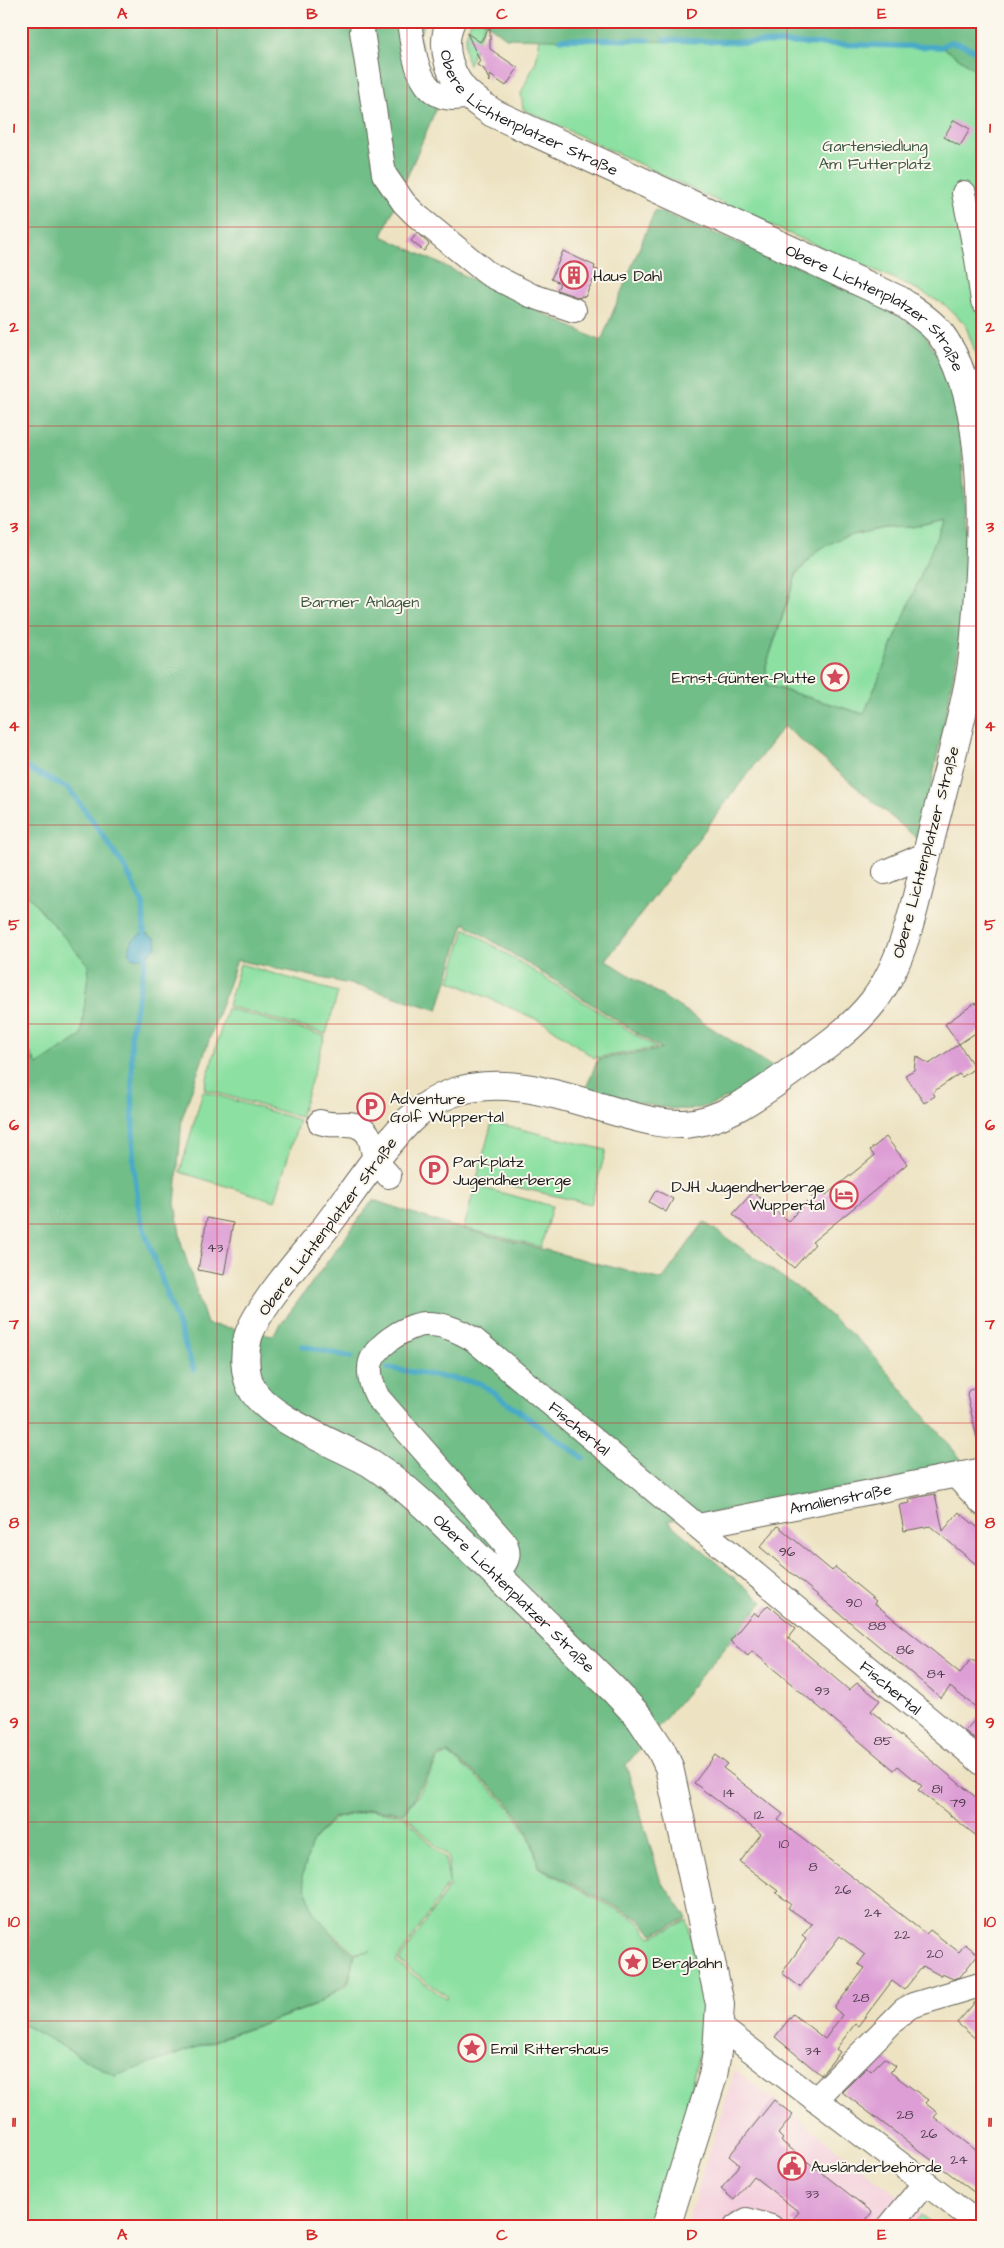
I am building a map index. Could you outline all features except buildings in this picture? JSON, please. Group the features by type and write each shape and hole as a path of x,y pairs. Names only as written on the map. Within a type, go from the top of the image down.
{"main road":[{"name":"Obere Lichtenplatzer Straße","path":"451,21 448,29 446,51 450,66 469,96 494,113 899,300 936,328 950,349 962,375 971,409 978,468 981,529 977,661 899,955 887,980 872,1003 850,1026 816,1053 752,1098 705,1120 683,1124 655,1122 551,1094 495,1086 470,1088 450,1094 430,1104 414,1116 383,1168 254,1322 247,1340 246,1366 251,1386 260,1400 272,1410 374,1466 416,1497 627,1704 640,1718 662,1750 669,1767 720,2004 713,2076 666,2227"}],"street":[{"path":"364,21 362,32 384,174 404,203 433,230 487,273 530,295 574,310"},
{"path":"409,21 413,55 422,76 433,92 443,99 455,100 469,96"},
{"path":"964,193 983,302"},
{"path":"971,409 983,378"},
{"path":"885,872 927,854"},
{"path":"320,1122 331,1126 359,1125 372,1141 383,1168"},
{"name":"Fischertal","path":"496,1574 508,1560 505,1543 378,1398 372,1386 370,1366 374,1356 395,1335 408,1329 424,1324 453,1328 473,1339 983,1764"},
{"name":"Amalienstraße","path":"698,1526 983,1470"},
{"path":"956,1476 983,1504"},
{"path":"815,2100 904,2010 913,2005 983,1984"},
{"path":"719,2026 983,2226"},
{"path":"890,2227 925,2183"},
{"path":"736,2227 747,2220 771,2227"}],"shaded area":[{"path":"735,2070 926,2218 923,2227 686,2227"}],"green space":[{"name":"Barmer Anlagen","path":"21,21 426,21 419,35 436,109 382,236 601,341 655,210 851,287 924,331 955,392 962,451 967,550 958,653 920,841 784,726 606,960 777,1070 725,1099 693,1109 654,1106 586,1088 598,1059 662,1049 464,923 438,1010 363,987 237,960 182,1118 175,1204 182,1246 207,1324 273,1335 373,1200 448,1225 662,1280 704,1222 802,1291 867,1348 961,1459 944,1470 667,1521 763,1602 626,1765 660,1879 687,1918 653,1934 639,1919 538,1866 534,1847 517,1815 492,1788 448,1753 438,1757 413,1800 403,1813 371,1809 333,1818 312,1842 302,1876 313,1911 333,1936 354,1954 348,1982 315,2005 115,2076 21,2023 21,1036 37,1065 81,1036 89,966 21,887","holes":["944,519 864,714 767,685 766,666 796,574 818,550 843,537 884,528 912,527"]},
{"path":"471,21 484,21 485,23 469,65 465,43"},
{"path":"484,21 983,21 983,75 944,48 506,38"},
{"name":"Gartensiedlung Am Futterplatz","path":"540,38 944,48 983,75 983,373 965,324 945,305 909,285 762,222 523,109 521,93 536,61"},
{"path":"944,519 864,714 767,685 766,666 797,574 818,550 843,537 884,528 912,527"},
{"path":"21,887 89,966 81,1036 36,1066 21,1036"},
{"path":"465,928 657,1048 594,1058 547,1024 450,981"},
{"path":"240,964 338,992 326,1034 228,1006"},
{"path":"227,1008 325,1036 300,1117 204,1089"},
{"path":"203,1091 299,1120 275,1201 180,1172"},
{"path":"492,1122 606,1150 591,1204 477,1178"},
{"path":"475,1186 552,1206 541,1247 464,1228"},
{"path":"448,1754 477,1777 504,1803 526,1832 538,1867 638,1921 651,1937 687,1920 704,1996 699,2052 668,2189 655,2227 21,2227 21,2023 115,2076 314,2006 349,1983 354,1954 371,1951 355,1953 333,1934 312,1911 302,1877 311,1843 334,1819 371,1810 403,1815 445,1858 449,1882 448,1857 403,1813 419,1794 438,1759","holes":["449,1883 450,1885 399,1961 448,1997 446,1999 396,1962"]},
{"path":"921,2215 937,2227 912,2227"}],"water":[{"path":"144,932 156,939 157,946 146,957 132,958 128,951 133,940"}],"waterway":[{"path":"561,39 649,40"},
{"path":"664,40 941,47 950,42 961,44 983,54"},
{"path":"21,765 69,789 95,824 125,868 143,904 144,932"},
{"path":"146,957 131,1032 134,1169 140,1218 194,1370"},
{"path":"302,1346 351,1357"},
{"path":"388,1368 480,1383 583,1458"}],"place":[{"name":"Haus Dahl","path":"574,275"},
{"name":"Ernst-Günter-Plutte","path":"835,677"},
{"name":"Adventure Golf Wuppertal","path":"371,1107"},
{"name":"Parkplatz Jugendherberge","path":"434,1170"},
{"name":"DJH Jugendherberge Wuppertal","path":"844,1195"},
{"name":"Bergbahn","path":"633,1962"},
{"name":"Emil Rittershaus","path":"472,2048"},
{"name":"Ausländerbehörde","path":"792,2166"}]}
